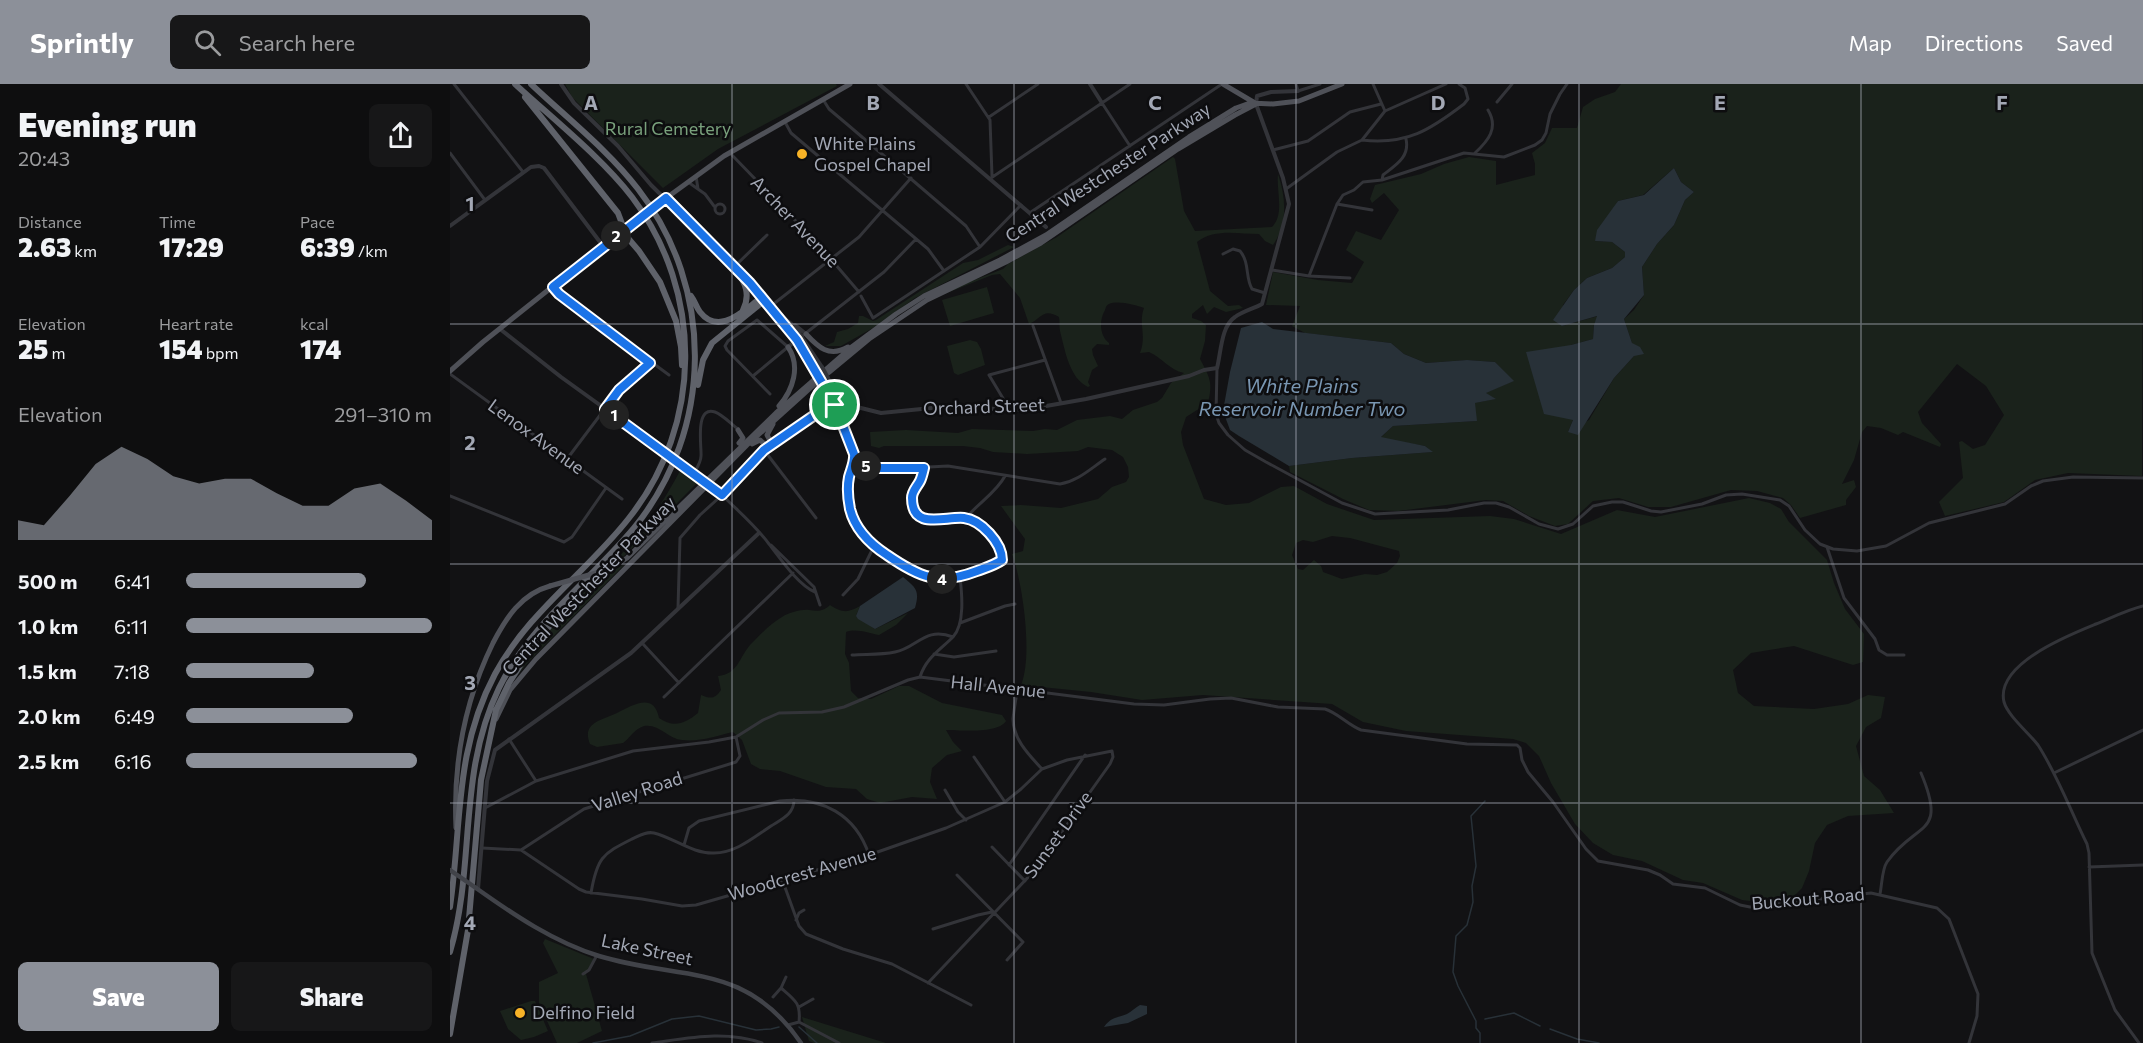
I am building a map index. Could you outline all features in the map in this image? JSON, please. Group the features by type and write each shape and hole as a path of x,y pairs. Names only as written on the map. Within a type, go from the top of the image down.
{"highway":[{"path":"514,84 618,213 627,237 660,282 673,312 681,353 681,408"},
{"path":"450,907 461,784 467,750 479,709 496,671 528,625 614,537 643,500 665,459 681,408 686,362 683,316 672,271 656,234 618,180 514,84"},
{"path":"450,952 462,893 474,765 488,713 505,676 527,642 639,522 665,481 681,444 694,391 696,348 688,293 670,242 642,195 616,164 531,84"},
{"path":"735,268 746,286 748,295 745,306 737,316"},
{"path":"688,293 700,313 710,320 726,321 763,298"},
{"path":"694,391 698,385 703,360 711,343 763,298"},
{"path":"450,1034 466,944 480,787 496,710 522,661 611,553"}],"main road":[{"path":"450,373 500,329 636,220 696,176 730,153 850,84"},
{"path":"1222,84 1256,104 1299,101 1339,84"},
{"name":"Central Westchester Parkway","path":"456,838 455,793 458,753 471,692 484,661 511,613 525,598 550,586 610,569 627,558 775,416 867,335 924,296 1046,235 1222,116 1242,105 1256,104"},
{"name":"Central Westchester Parkway","path":"491,734 503,704 526,669 761,426 902,315 933,296 1041,243 1178,149 1256,104"},
{"path":"804,335 822,350 834,352 842,350 867,335"},
{"path":"768,447 767,435 792,384 794,364 788,347"},
{"path":"738,430 748,433 761,426"},
{"path":"726,463 742,439 738,430"},
{"path":"726,463 756,441 763,441 768,447"},
{"name":"Lake Street","path":"450,870 545,933 597,955 630,964 725,981 762,1001 788,1025 801,1043"}],"street":[{"path":"454,84 523,172"},
{"path":"561,84 574,103 618,146 651,185 771,306 804,335 833,387 849,405"},
{"path":"879,84 1032,212 1046,227"},
{"path":"966,84 989,117 991,178"},
{"path":"1028,84 1031,89"},
{"path":"989,117 1038,84"},
{"path":"1089,84 1131,146"},
{"path":"991,178 1130,84"},
{"path":"1032,212 1222,84"},
{"path":"1296,84 1298,91"},
{"path":"1320,84 1298,91 1276,91 1257,96 1256,104 1286,189 1289,204 1272,270 1260,305 1241,313 1230,321 1226,329 1217,368 1216,414 1219,423 1228,435 1245,450 1342,502 1368,512 1401,513 1496,503 1509,507 1539,524 1558,529 1573,524 1593,506 1612,502 1623,502 1661,512 1702,504 1726,495 1742,494 1774,498 1785,502 1805,530 1827,547 1857,551 1886,546 1929,523 2005,504 2031,486 2043,481 2073,477 2143,478"},
{"path":"1373,84 1383,108"},
{"path":"1273,150 1308,141 1350,112 1383,108 1446,84"},
{"path":"1286,189 1337,152 1362,140 1386,142 1406,139 1438,123 1468,99 1465,88 1459,84"},
{"path":"1497,102 1512,84"},
{"path":"1309,276 1337,204 1343,195 1354,190 1363,182 1382,180 1421,169 1453,156 1475,153 1504,157 1542,140 1555,104 1568,84"},
{"path":"824,101 836,114 966,226 980,247"},
{"path":"1362,140 1383,108"},
{"path":"1475,153 1489,138 1492,130 1492,118 1488,111"},
{"path":"784,122 791,133 934,255 944,271 980,247 1022,205"},
{"path":"1382,180 1383,175 1405,155 1406,139"},
{"path":"450,153 485,200"},
{"name":"Archer Avenue","path":"730,153 831,260 860,294 873,318 944,271"},
{"path":"450,226 533,166 544,168 604,247"},
{"path":"696,176 698,189"},
{"path":"771,306 859,237 911,178"},
{"path":"688,182 705,194 714,206"},
{"path":"1337,204 1372,210"},
{"path":"735,268 767,235"},
{"path":"753,376 797,340 860,294 916,239"},
{"path":"1222,254 1233,249 1240,251 1245,259 1249,284 1252,289 1265,293"},
{"path":"1272,270 1309,276 1350,278"},
{"path":"553,287 559,294 669,375"},
{"path":"771,306 797,340 835,405 854,454 855,461 848,487 850,509 858,527 874,546 920,576 939,579 960,577 1000,562 1003,557 996,542 990,534 973,521 966,518 932,521 918,514 913,505 912,493 920,481 924,468"},
{"path":"770,394 725,346 728,341 757,320 788,347"},
{"path":"1033,326 1061,404"},
{"path":"500,329 716,489 759,533 793,573 815,592"},
{"path":"1010,410 990,375 1045,360"},
{"path":"567,459 619,390 650,363"},
{"name":"Orchard Street","path":"835,405 849,405 881,412 952,406 1010,410 1061,404 1217,368"},
{"name":"Lenox Avenue","path":"450,373 622,500"},
{"path":"814,416 822,397 822,382"},
{"path":"833,387 835,405"},
{"path":"678,610 681,535 768,447 814,416 835,405"},
{"path":"694,473 702,455 700,429 708,413 716,413 738,430"},
{"path":"768,447 816,518"},
{"path":"855,461 876,468 948,466 1064,484 1083,476 1105,459"},
{"path":"966,518 998,487 1005,476"},
{"path":"450,496 564,542 572,537 606,488"},
{"path":"477,889 493,754 499,746 643,644 759,533"},
{"path":"769,544 776,548 814,587 820,605"},
{"path":"843,595 858,579 874,546"},
{"path":"1827,547 1844,598 1875,639 1879,650 1887,655 1904,655"},
{"path":"664,697 793,573"},
{"path":"920,677 925,665 953,637 960,623 962,596 960,577"},
{"path":"960,623 1015,604"},
{"path":"2139,1043 2115,1010 2095,962 2091,945 2087,844 2054,773 2038,746 2007,709 2003,693 2006,683 2027,660 2048,645 2143,606"},
{"path":"852,655 897,652 919,639 933,635 953,637"},
{"path":"643,644 679,683"},
{"path":"934,654 954,657 996,651"},
{"name":"Hall Avenue","path":"485,808 536,781 633,751 736,737 779,713 822,712 844,708 920,677 1134,704 1164,705 1200,699 1231,698 1278,707 1325,709 1361,730 1467,744 1512,744 1520,748 1521,755"},
{"path":"1017,690 1015,731 1024,748 1042,769"},
{"path":"2054,773 2143,730"},
{"name":"Valley Road","path":"521,850 584,809 736,762 741,756 736,737"},
{"path":"509,739 536,781"},
{"name":"Woodcrest Avenue","path":"521,850 579,890 689,906 869,855 966,820 1005,802 1042,769 1085,755 1110,750 1113,752"},
{"name":"Sunset Drive","path":"928,983 1025,881 1110,764 1113,752"},
{"path":"1010,865 1085,755"},
{"name":"Buckout Road","path":"1521,755 1528,772 1553,802 1586,849 1601,862 1648,870 1673,884 1705,888 1740,905 1750,907 1861,893 1880,894 1937,908 1949,919 1978,993 1977,1016 1970,1043"},
{"path":"974,757 1005,802"},
{"path":"1880,894 1886,863 1923,829 1931,818 1929,792 1921,773"},
{"path":"945,790 958,812 966,820"},
{"path":"684,845 689,828 699,821 780,801 794,800 822,806 843,814 862,838 869,855"},
{"path":"591,893 600,862 609,850 650,832 700,852 711,854 732,850 785,817 792,811 794,800"},
{"path":"992,847 1025,881"},
{"path":"482,848 521,850"},
{"path":"2089,867 2143,865"},
{"path":"957,875 1023,942 1007,960"},
{"path":"782,879 796,920 807,934 843,949 892,964 971,1005"},
{"path":"796,920 799,913 804,910"},
{"path":"933,929 994,912"},
{"path":"583,974 589,970 597,955"},
{"path":"773,997 782,988 786,977"},
{"path":"782,988 799,1007 799,1022"},
{"path":"799,1007 813,999"},
{"path":"788,1025 799,1022 838,1043"},
{"path":"652,1043 709,1035 745,1038 762,1043"}],"green space":[{"name":"Rural Cemetery","path":"565,84 836,84 837,86 718,149 663,188 572,97"},
{"path":"1621,84 2143,84 2142,476 2068,473 2035,480 2004,502 1945,516 1939,502 1963,478 1959,442 1962,441 1973,449 1985,445 2004,415 1986,386 1957,364 1918,412 1922,423 1941,444 1940,447 1903,432 1898,435 1881,428 1867,426 1862,432 1854,460 1842,484 1854,480 1856,487 1846,500 1846,505 1800,518 1783,498 1757,491 1731,490 1671,507 1648,507 1619,498 1593,501 1568,524 1555,526 1529,516 1503,501 1486,500 1398,511 1369,510 1290,472 1289,466 1352,458 1432,452 1425,446 1380,438 1393,426 1476,421 1474,403 1495,399 1485,393 1513,381 1495,362 1467,360 1426,363 1404,354 1391,343 1305,333 1292,326 1300,306 1266,305 1273,272 1352,283 1364,262 1346,250 1356,231 1381,240 1399,210 1384,193 1372,203 1370,199 1375,185 1421,174 1469,157 1496,161 1496,185 1535,175 1532,153 1545,143 1552,128 1577,128 1583,107 1595,99 1615,92","holes":["1674,168 1681,182 1694,192 1685,200 1674,225 1657,244 1642,267 1644,295 1634,310 1624,319 1634,356 1614,378 1589,420 1568,432 1573,420 1571,345 1593,339 1594,325 1598,316 1562,326 1563,305 1587,278 1612,268 1625,257 1625,252 1612,242 1595,241 1618,201 1643,195"]},
{"path":"1173,157 1184,211 1195,231 1272,227 1276,222 1279,209 1278,174 1283,192 1284,210 1281,228 1273,245 1259,234 1235,233 1219,233 1197,242 1210,291 1228,306 1239,305 1243,308 1226,312 1214,307 1207,314 1203,305 1192,314 1192,318 1206,325 1200,359 1208,376 1210,390 1208,403 1186,417 1181,432 1183,445 1204,499 1226,505 1249,503 1281,487 1294,486 1327,504 1374,520 1490,516 1514,519 1561,534 1617,510 1655,517 1749,498 1770,503 1781,509 1789,522 1827,560 1845,609 1864,634 1863,662 1853,665 1794,646 1751,653 1733,670 1738,693 1754,706 1814,709 1848,704 1868,695 1885,697 1881,718 1866,727 1856,746 1864,776 1880,790 1894,813 1848,816 1827,825 1815,843 1809,871 1802,888 1794,896 1757,902 1742,900 1703,883 1683,880 1642,861 1613,855 1593,843 1575,824 1551,783 1539,756 1526,743 1513,739 1406,731 1363,722 1332,704 1203,695 1142,700 1021,685 1026,657 1025,620 1020,583 1012,554 1023,551 1025,539 1001,506 1061,508 1098,499 1112,487 1126,482 1129,477 1128,467 1123,457 1112,450 1088,447 1078,451 1027,454 993,452 963,446 884,446 879,448 871,446 870,432 906,430 958,433 972,429 1057,430 1077,420 1110,416 1122,419 1133,410 1162,398 1171,383 1184,373 1149,352 1140,353 1143,341 1142,314 1144,308 1122,303 1107,306 1101,324 1102,333 1109,345 1097,344 1092,349 1098,366 1092,370 1088,387 1076,377 1069,363 1060,331 1059,317 1049,313 1029,324 1020,298 1000,274 942,295 948,290 1003,269 1057,237","holes":["1332,536 1350,538 1399,551 1400,556 1397,563 1387,572 1377,575 1365,574 1342,579 1323,572 1321,566 1314,560 1303,570 1298,569 1292,555 1296,543 1303,540 1313,542"]},
{"path":"1008,245 1014,247 915,298 873,328 841,346 825,346 834,342 837,332 858,323 859,316 876,320 963,263 978,260"},
{"path":"987,287 994,313 950,326 942,300"},
{"path":"970,340 977,342 985,365 958,375 954,373 947,346"},
{"path":"681,469 699,481 622,558 610,566 632,543 649,520"},
{"path":"625,564 529,661 513,681 529,655 573,602 600,575"},
{"path":"830,605 845,611 860,606 856,616 875,629 908,613 896,625 879,635 858,631 846,632 845,654 849,663 851,691 858,698 871,699 899,686 909,686 942,703 1002,715 1006,721 1002,725 987,730 946,730 962,751 947,755 932,768 930,782 937,799 912,797 880,803 867,799 856,789 826,787 780,771 760,769 751,764 742,740 733,732 702,739 682,740 654,727 644,726 623,743 597,747 590,744 588,731 591,726 636,704 653,705 659,718 669,723 688,720 698,713 701,695 710,698 717,695 721,690 718,676 725,675 734,669 750,645 765,630 791,613 803,610 820,611"},
{"path":"545,939 594,959 586,974 602,1031 577,1043 557,1043 539,1003 539,982 558,973 543,943"},
{"path":"535,1001 548,1031 521,1040 508,1029 500,1011"},
{"path":"802,1017 886,1043 814,1043 809,1041"}],"water":[{"path":"1674,168 1681,182 1694,192 1685,200 1674,225 1657,244 1642,267 1644,295 1624,319 1632,343 1640,347 1644,354 1634,356 1614,378 1578,435 1568,432 1573,420 1544,414 1526,352 1593,339 1597,316 1562,326 1553,320 1574,290 1587,278 1612,268 1625,257 1625,252 1612,242 1595,241 1597,230 1618,201 1644,195"},
{"name":"White Plains Reservoir Number Two","path":"1262,322 1273,329 1391,343 1404,354 1426,363 1467,360 1495,362 1514,381 1486,393 1496,399 1475,403 1477,421 1393,426 1381,437 1425,446 1433,452 1352,458 1289,466 1230,430 1223,411 1241,328"},
{"path":"903,577 916,590 915,608 875,629 858,619 856,616 860,606"},
{"path":"1140,1005 1147,1006 1147,1014 1128,1023 1104,1027 1112,1020"}],"waterway":[{"path":"1480,1043 1476,1021 1453,972 1456,936 1467,925 1473,902 1472,886 1476,866 1471,816 1485,801"},
{"path":"1485,1019 1514,1013 1540,1026"},
{"path":"593,1043 630,1036 672,1019 699,1016 756,1030 779,1027"},
{"path":"799,1027 817,1043"},
{"path":"1550,1029 1577,1039 1599,1043"}],"place":[{"name":"White Plains Gospel Chapel","path":"802,154"},
{"name":"Delfino Field","path":"520,1013"}],"route":[{"path":"835,405 822,410 764,450 722,495 605,409 619,390 650,363 559,294 553,287 666,198 771,306 797,340 816,371 835,405 854,454 855,461 849,478 848,497 854,520 864,536 874,546 899,563 927,578 960,577 1002,560 1003,557 996,542 990,534 973,521 963,518 932,521 918,514 913,505 912,493 920,481 924,468 876,468 855,461 835,405"}]}
